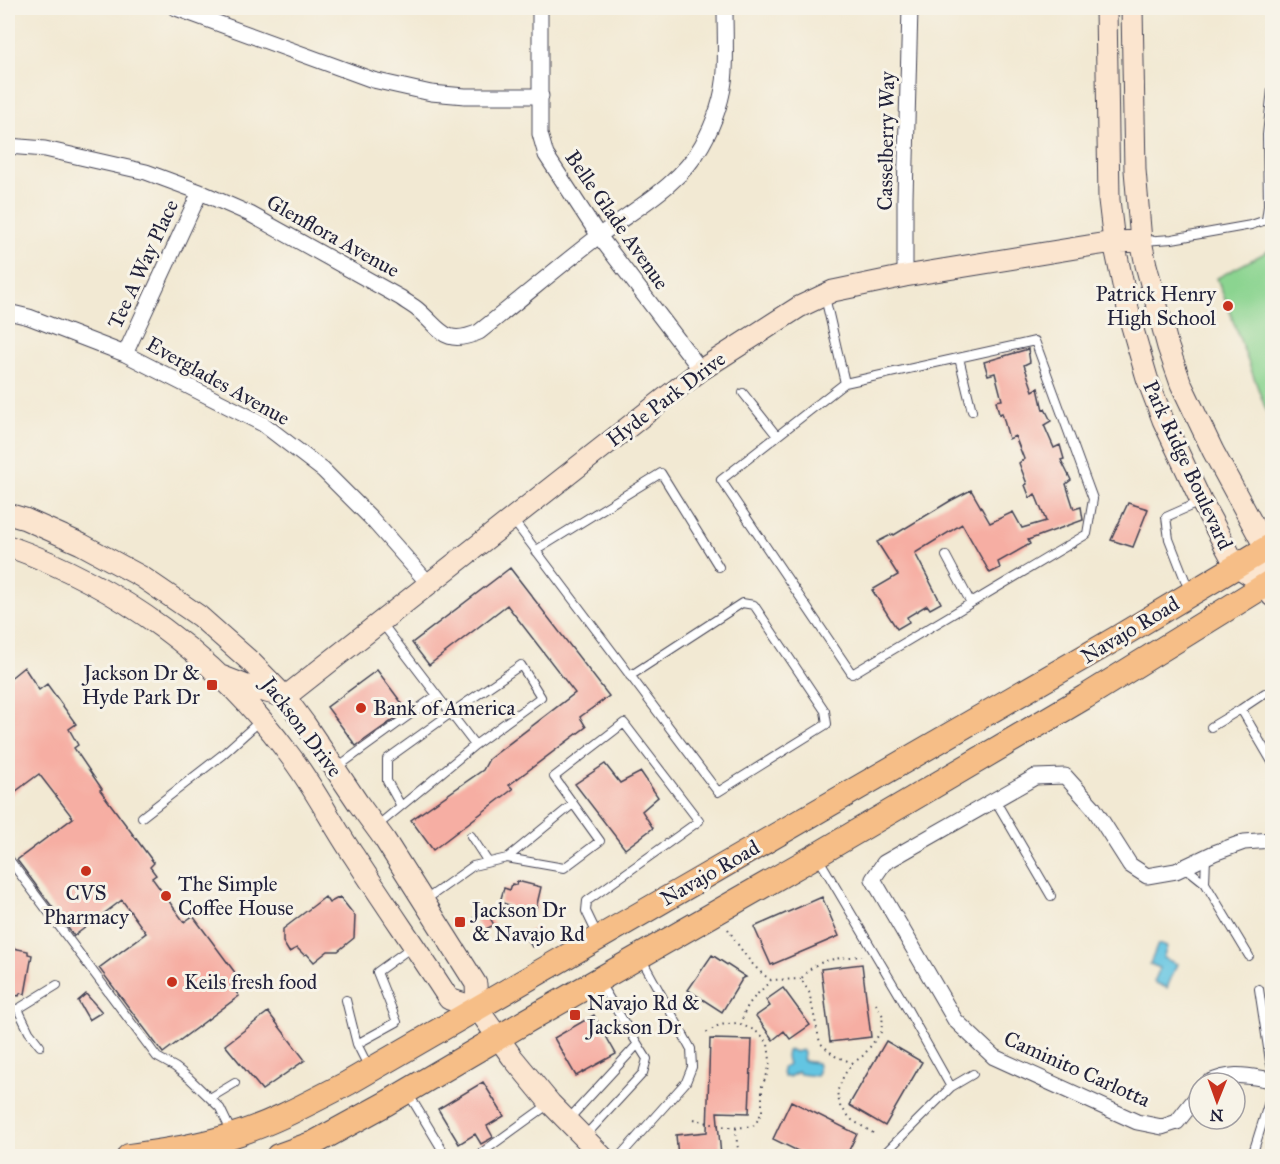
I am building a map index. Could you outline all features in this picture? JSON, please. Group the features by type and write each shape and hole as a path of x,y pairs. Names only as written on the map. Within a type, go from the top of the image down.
{"main road":[{"name":"Park Ridge Boulevard","path":"1106,8 1109,196 1114,242 1131,323 1147,378 1163,420 1201,501 1236,567 1270,587"},
{"name":"Park Ridge Boulevard","path":"1132,8 1135,170 1141,241 1153,295 1180,384 1218,460 1269,547 1270,587"},
{"name":"Hyde Park Drive","path":"285,697 701,370 798,307 833,291 905,276 1114,242 1141,241"},
{"name":"Jackson Drive","path":"8,514 25,519 81,544 142,577 199,616 251,662 285,697 385,840 476,984 477,1008 512,1057 550,1103 602,1156"},
{"name":"Jackson Drive","path":"8,546 71,573 134,608 181,640 221,676 262,719 289,753 353,855 449,999 477,1008"},
{"name":"Navajo Road","path":"129,1156 183,1148 233,1135 292,1111 348,1083 1078,661 1269,547"},
{"name":"Navajo Road","path":"278,1156 315,1143 407,1092 817,855 1270,587"},
{"path":"221,676 285,697"},
{"path":"262,719 305,724"}],"street":[{"path":"176,8 373,80 431,93 465,96 541,96"},
{"name":"Belle Glade Avenue","path":"540,8 540,134 546,155 599,236 701,370"},
{"path":"599,236 668,185 688,165 702,145 718,105 725,73 725,8"},
{"name":"Casselberry Way","path":"905,276 910,8"},
{"name":"Glenflora Avenue","path":"8,146 45,149 146,172 200,192 250,214 401,298 417,309 439,331 452,338 467,337 479,332 599,236"},
{"name":"Tee A Way Place","path":"125,354 200,192"},
{"name":"Everglades Avenue","path":"8,312 29,317 125,354 263,424 323,470 429,584"},
{"path":"995,800 1035,777 1065,776 1093,807 1130,865 1147,876 1176,871 1244,842 1272,840"},
{"name":"Caminito Carlotta","path":"995,800 884,863 873,879 955,1020 994,1057 1137,1122 1162,1127 1177,1122 1187,1109"},
{"path":"1247,1076 1272,1080"}],"lane":[{"path":"1141,241 1172,239 1251,225 1266,220 1268,206 1267,135 1272,89"},
{"path":"825,295 845,383"},
{"path":"1035,341 1093,499 1087,534 852,674 721,480 845,383 959,358 1035,341"},
{"path":"959,358 972,411"},
{"path":"743,393 777,436"},
{"path":"535,551 661,473 719,567"},
{"path":"1191,594 1168,539 1166,517 1201,501"},
{"path":"512,519 535,551 718,792 827,724 825,711 754,605 742,603 630,676"},
{"path":"946,556 971,603"},
{"path":"381,622 475,745"},
{"path":"376,827 475,745 541,697 521,665 387,759 387,781 401,806"},
{"path":"1211,728 1265,693"},
{"path":"335,769 437,695"},
{"path":"1241,709 1272,762"},
{"path":"142,817 222,755 262,719"},
{"path":"423,901 473,866 507,858 564,868 600,841 554,777 624,723 699,821 587,901 586,911 599,937"},
{"path":"995,800 1051,896"},
{"path":"507,858 573,804"},
{"path":"471,836 488,862"},
{"path":"817,855 951,1087"},
{"path":"1205,883 1206,857"},
{"path":"8,858 157,1057 189,1078 220,1108 233,1135"},
{"path":"1185,867 1205,883 1249,956"},
{"path":"357,1044 397,1022 377,972 414,945"},
{"path":"620,1156 686,1082 692,1067 691,1049 640,957"},
{"path":"583,1138 643,1073 647,1059 598,981"},
{"path":"8,1008 18,1009 57,985"},
{"path":"1259,989 1272,1068"},
{"path":"346,1000 357,1044 370,1070"},
{"path":"18,1009 29,1032 40,1046"},
{"path":"567,1121 638,1044"},
{"path":"882,1156 951,1087 973,1074"},
{"path":"210,1098 235,1083"},
{"path":"407,1092 446,1156"},
{"path":"1252,1156 1272,1092"},
{"path":"477,1156 550,1103"}],"path":[{"path":"728,928 761,974 771,980 801,979"},
{"path":"801,979 806,971 822,961 862,956"},
{"path":"801,979 809,992 820,1043 835,1056 852,1064"},
{"path":"741,1025 743,1013 748,1004 771,980"},
{"path":"873,1133 852,1120 840,1106 837,1092 844,1075 852,1064 864,1055 881,1032 883,1016 876,1004"},
{"path":"694,1119 723,1127 743,1128 755,1125 762,1112 762,1086 770,1060 768,1044 762,1036 737,1023 719,1025 704,1034"},
{"path":"736,1128 740,1156"},
{"path":"756,1156 767,1154 783,1156"}],"green space":[{"path":"1272,249 1272,426 1217,278"}],"water":[{"path":"1158,944 1167,947 1163,958 1177,964 1167,988 1154,982 1160,968 1150,964"},
{"path":"802,1050 803,1061 817,1063 816,1076 798,1072 784,1077 782,1068 788,1064 786,1057 787,1051 795,1052"}],"building":[{"path":"1028,349 1030,362 1024,365 1033,391 1038,388 1043,410 1045,409 1051,421 1044,425 1054,448 1060,445 1064,459 1061,460 1071,480 1066,484 1074,509 1081,507 1083,520 1028,540 1030,544 998,562 1000,568 990,573 962,524 915,553 941,603 930,609 927,605 907,617 909,622 897,629 872,590 898,575 877,542 894,535 971,490 990,523 1013,512 1022,528 1046,521 1035,494 1030,498 1019,463 1024,459 1015,436 1009,439 1002,413 999,414 996,401 1002,400 995,373 988,375 984,362"},
{"path":"1128,503 1148,509 1133,547 1111,540"},
{"path":"510,568 609,696 580,717 586,727 509,785 513,789 433,850 411,820 483,770 489,759 575,693 507,605 429,665 412,643"},
{"path":"24,667 39,690 47,684 76,724 69,729 78,745 74,748 102,789 100,790 154,863 150,867 156,875 152,878 184,922 193,916 239,978 231,985 239,996 163,1053 99,968 146,933 122,900 74,936 17,860 73,818 39,774 8,797 8,680"},
{"path":"377,670 407,710 356,746 327,707"},
{"path":"605,764 620,783 641,772 658,797 642,811 653,828 625,849 575,784"},
{"path":"517,881 541,887 535,913 500,902 504,888 510,890 512,884 516,885"},
{"path":"325,897 329,903 340,897 355,916 354,938 338,951 328,951 314,962 297,948 289,952 283,942 283,929"},
{"path":"822,897 839,936 771,965 754,927"},
{"path":"486,911 494,925 482,931 474,918"},
{"path":"537,927 543,940 532,947 524,934"},
{"path":"8,947 28,951 28,954 32,955 25,994 20,993 19,996 8,994"},
{"path":"712,955 746,977 741,979 722,1012 688,990"},
{"path":"862,964 871,1037 830,1042 821,969"},
{"path":"783,988 810,1025 790,1039 784,1031 773,1040 756,1016 770,1006 766,1000"},
{"path":"86,994 102,1012 89,1020 78,1001"},
{"path":"268,1012 305,1060 262,1090 225,1045"},
{"path":"594,1015 616,1054 576,1076 554,1038"},
{"path":"710,1039 752,1040 749,1113 717,1112 721,1156 678,1156 676,1135 707,1132"},
{"path":"886,1041 922,1062 885,1126 849,1105"},
{"path":"483,1082 504,1116 487,1126 492,1138 481,1144 475,1134 459,1144 438,1109"},
{"path":"791,1101 857,1134 846,1156 808,1156 773,1139"}],"place":[{"name":"Patrick Henry High School","path":"1228,306"},
{"name":"Jackson Dr & Hyde Park Dr","path":"212,685"},
{"name":"Bank of America","path":"361,708"},
{"name":"CVS Pharmacy","path":"86,871"},
{"name":"The Simple Coffee House","path":"166,896"},
{"name":"Jackson Dr & Navajo Rd","path":"460,922"},
{"name":"Keils fresh food","path":"172,982"},
{"name":"Navajo Rd & Jackson Dr","path":"575,1015"}]}
